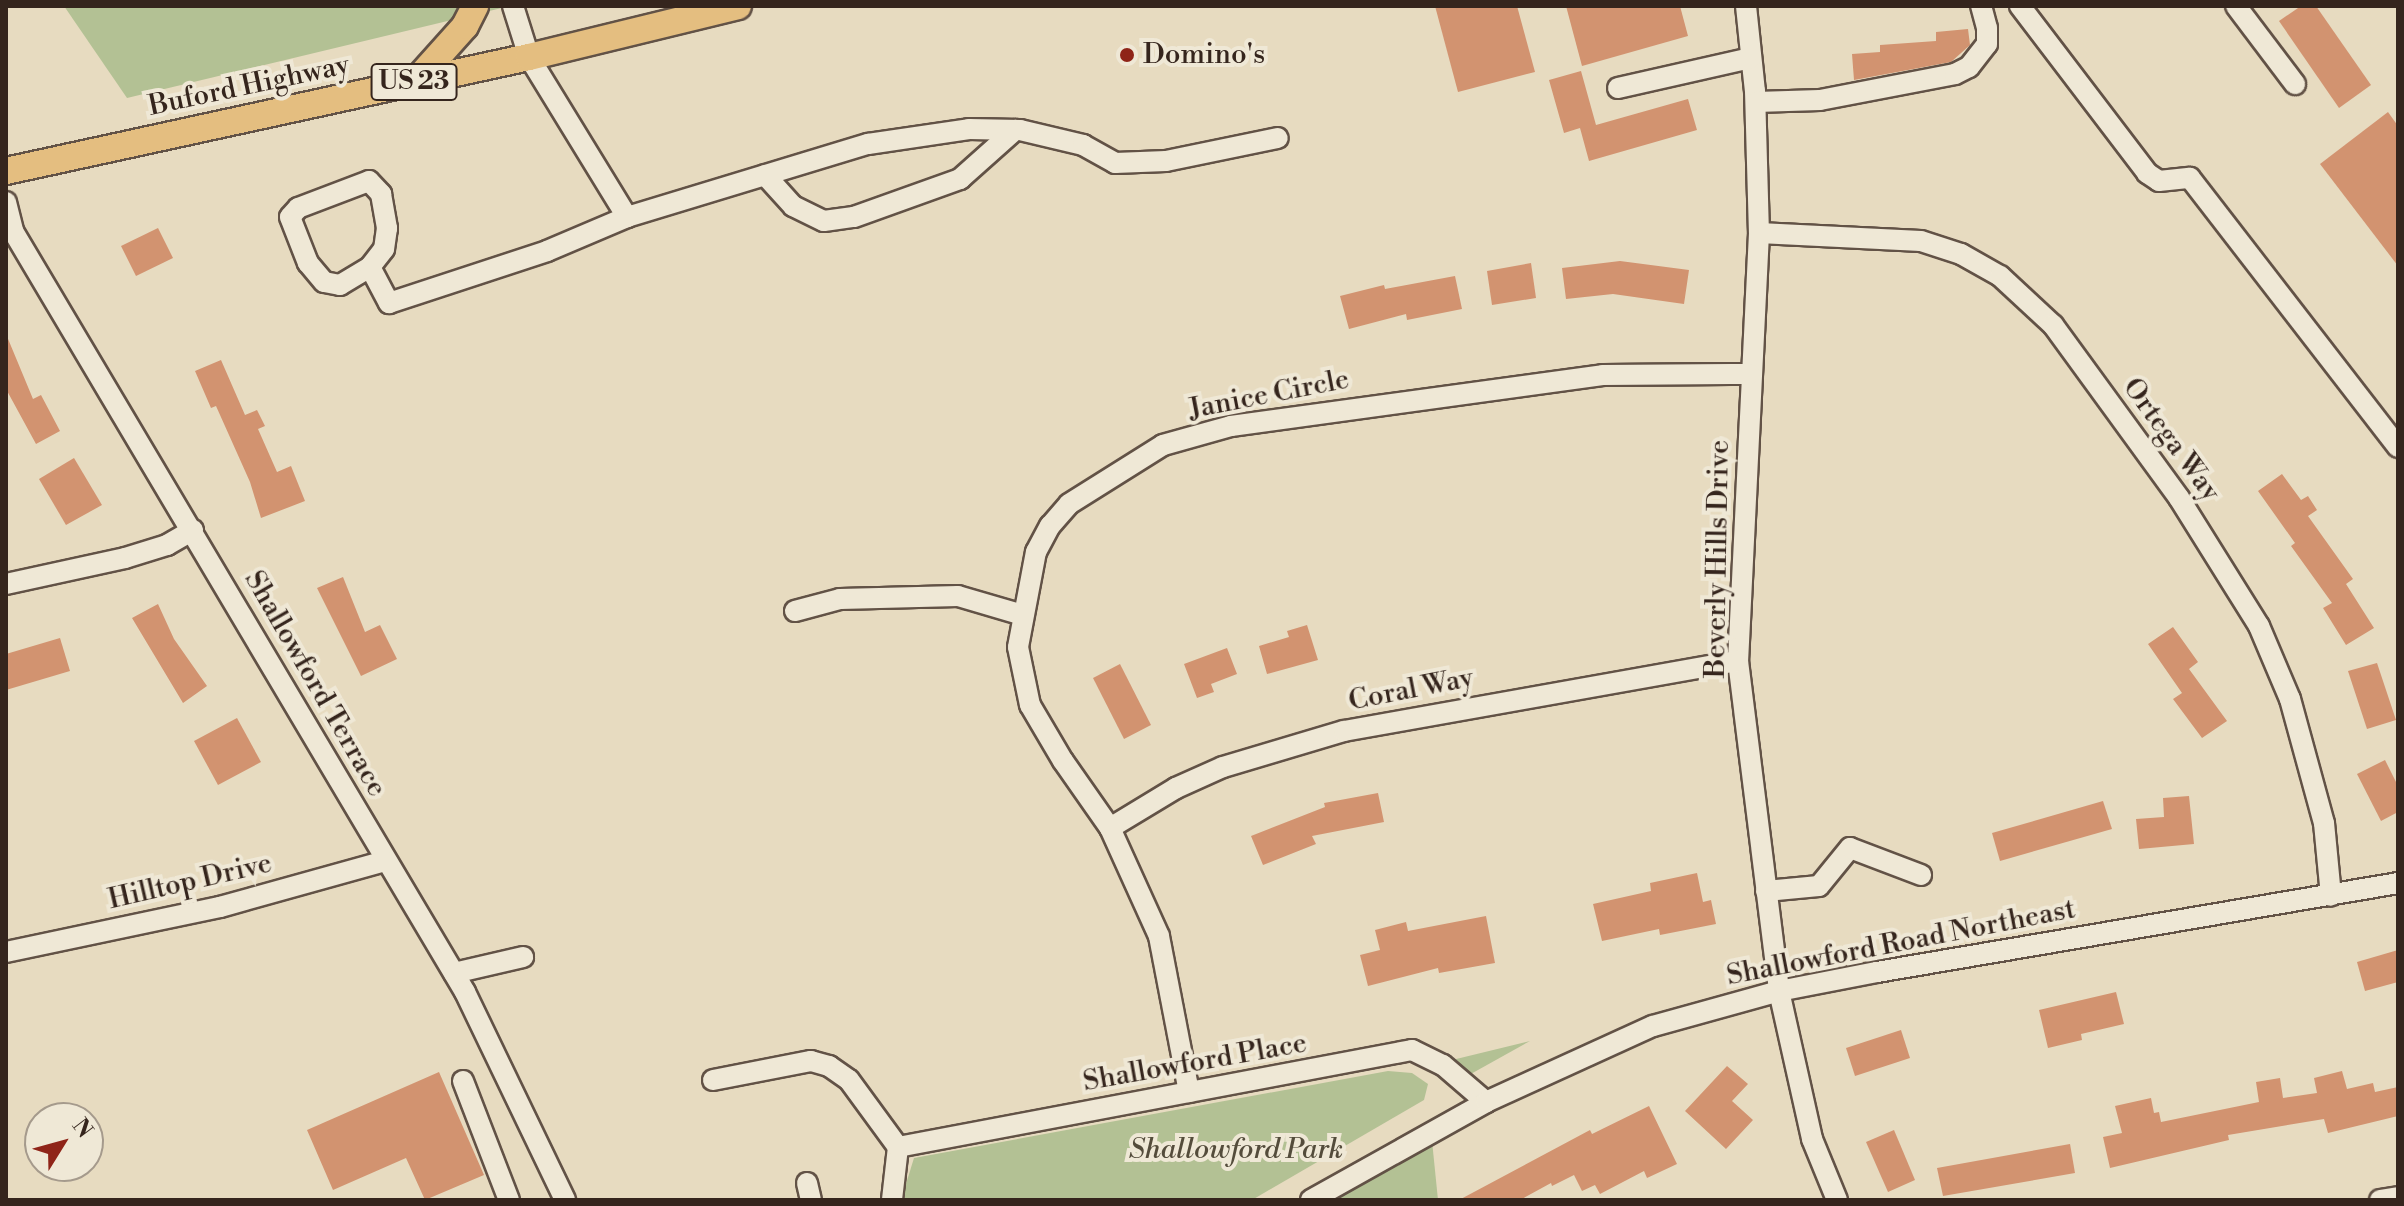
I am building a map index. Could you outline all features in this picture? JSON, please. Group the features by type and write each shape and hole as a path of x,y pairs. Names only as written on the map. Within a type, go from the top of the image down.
{"main road":[{"path":"415,82 465,26 475,6"},
{"path":"644,6 676,19"},
{"name":"Buford Highway","path":"6,171 529,57 738,6"}],"street":[{"path":"513,6 529,57 627,217"},
{"name":"Beverly Hills Drive","path":"1746,6 1756,102 1759,233 1738,661 1779,991 1812,1139 1837,1200"},
{"path":"1756,102 1820,100 1955,74 1969,67 1987,44 1987,28 1981,6"},
{"path":"2020,6 2147,173 2159,181 2190,178 2398,447"},
{"path":"2236,6 2295,84"},
{"path":"1618,88 1751,58"},
{"path":"370,267 389,303 547,251 627,217 868,144 969,129 1015,130 1083,145 1115,163 1166,161 1278,138"},
{"path":"765,175 793,206 824,221 854,217 960,179 1015,130"},
{"path":"369,181 381,194 387,228 384,249 370,267 340,285 324,282 308,263 290,217 298,208 369,181"},
{"name":"Shallowford Terrace","path":"6,202 13,231 454,973 565,1200"},
{"name":"Ortega Way","path":"1759,233 1921,241 1961,254 2000,276 2053,325 2179,498 2259,626 2290,699 2324,823 2331,896"},
{"name":"Janice Circle","path":"1189,1092 1159,936 1110,828 1030,705 1018,647 1036,552 1050,526 1069,504 1163,445 1246,423 1588,376 1750,374"},
{"path":"6,584 125,558 167,545 193,530"},
{"path":"795,611 840,599 958,596 1023,615"},
{"name":"Coral Way","path":"1110,828 1176,788 1223,767 1344,731 1738,661"},
{"path":"1766,891 1819,886 1850,848 1921,875"},
{"name":"Hilltop Drive","path":"6,952 220,907 385,861"},
{"name":"Shallowford Road Northeast","path":"1317,1198 1486,1102 1653,1026 1779,991 2398,883"},
{"path":"454,973 523,957"},
{"name":"Shallowford Place","path":"898,1147 1412,1050 1443,1065 1486,1102"},
{"path":"713,1080 811,1061 829,1066 849,1080 898,1147 892,1200"},
{"path":"463,1081 509,1200"},
{"path":"2380,1200 2398,1197"}],"green space":[{"path":"64,6 510,6 127,98"},
{"path":"1530,1041 1469,1075 1448,1061"},
{"name":"Shallowford Park","path":"1388,1071 1412,1073 1428,1084 1424,1100 1252,1200 901,1200 914,1158"},
{"path":"1430,1121 1438,1200 1301,1200"}],"building":[{"path":"1435,6 1517,6 1535,72 1458,92"},
{"path":"1566,6 1680,6 1688,36 1582,66"},
{"path":"2301,6 2316,6 2371,85 2339,108 2279,21"},
{"path":"1968,29 1970,45 1951,62 1854,80 1852,54 1880,52 1880,45 1936,41 1936,32"},
{"path":"1581,71 1596,125 1688,99 1697,130 1589,161 1580,128 1564,133 1549,80"},
{"path":"2388,112 2398,126 2398,266 2320,164"},
{"path":"158,228 173,258 136,276 121,246"},
{"path":"1620,261 1689,270 1684,304 1613,294 1566,299 1562,268"},
{"path":"1531,263 1536,298 1492,305 1487,271"},
{"path":"1455,276 1462,309 1407,320 1406,314 1349,329 1340,296 1384,285 1385,289"},
{"path":"6,334 33,399 41,395 60,431 36,444 6,389"},
{"path":"221,360 245,415 257,410 265,426 258,429 277,472 291,466 305,501 261,518 250,482 216,406 211,408 195,371"},
{"path":"74,458 102,505 66,525 39,479"},
{"path":"2282,474 2301,500 2308,496 2317,510 2308,516 2353,579 2346,584 2374,628 2346,645 2323,608 2332,603 2291,546 2295,543 2258,491"},
{"path":"343,577 365,632 380,625 397,659 361,676 317,588"},
{"path":"158,604 174,639 207,686 183,703 132,618"},
{"path":"1307,625 1318,660 1267,674 1259,646 1289,637 1287,631"},
{"path":"2173,627 2198,662 2189,669 2227,721 2202,738 2173,699 2182,693 2148,644"},
{"path":"60,638 70,671 6,690 6,654"},
{"path":"1227,648 1237,674 1211,684 1214,692 1197,698 1184,664"},
{"path":"2377,663 2396,720 2367,729 2348,671"},
{"path":"1120,664 1151,725 1124,739 1093,678"},
{"path":"237,718 261,762 218,785 194,741"},
{"path":"2385,760 2398,786 2398,812 2381,821 2357,774"},
{"path":"1378,793 1384,822 1312,836 1316,844 1263,865 1251,836 1325,807 1324,803"},
{"path":"2189,796 2194,844 2139,849 2136,819 2164,817 2163,798"},
{"path":"2103,801 2112,829 2000,861 1992,833"},
{"path":"1697,873 1703,902 1711,900 1716,924 1660,935 1659,929 1602,941 1593,904 1651,891 1650,883"},
{"path":"1486,916 1495,963 1439,973 1438,968 1368,986 1360,955 1380,950 1375,930 1406,922 1408,931"},
{"path":"2398,950 2398,982 2365,991 2357,962"},
{"path":"2116,992 2124,1024 2081,1034 2082,1040 2048,1048 2039,1010"},
{"path":"1901,1030 1910,1058 1855,1076 1846,1048"},
{"path":"1727,1066 1748,1084 1732,1101 1753,1120 1726,1149 1685,1111"},
{"path":"2342,1071 2347,1089 2373,1083 2375,1092 2398,1087 2398,1116 2328,1133 2324,1119 2228,1135 2229,1140 2110,1168 2103,1137 2122,1133 2115,1106 2151,1098 2154,1113 2159,1112 2161,1122 2259,1102 2256,1082 2280,1078 2283,1098 2317,1093 2314,1078"},
{"path":"439,1072 484,1175 425,1200 406,1158 333,1190 307,1130"},
{"path":"1649,1106 1677,1164 1647,1178 1644,1171 1600,1194 1595,1185 1582,1191 1574,1175 1552,1186 1551,1183 1520,1200 1459,1200 1590,1130 1592,1134"},
{"path":"1894,1130 1915,1180 1888,1192 1866,1142"},
{"path":"2070,1144 2075,1173 1943,1196 1937,1168"}],"place":[{"name":"Domino's","path":"1127,55"}]}
